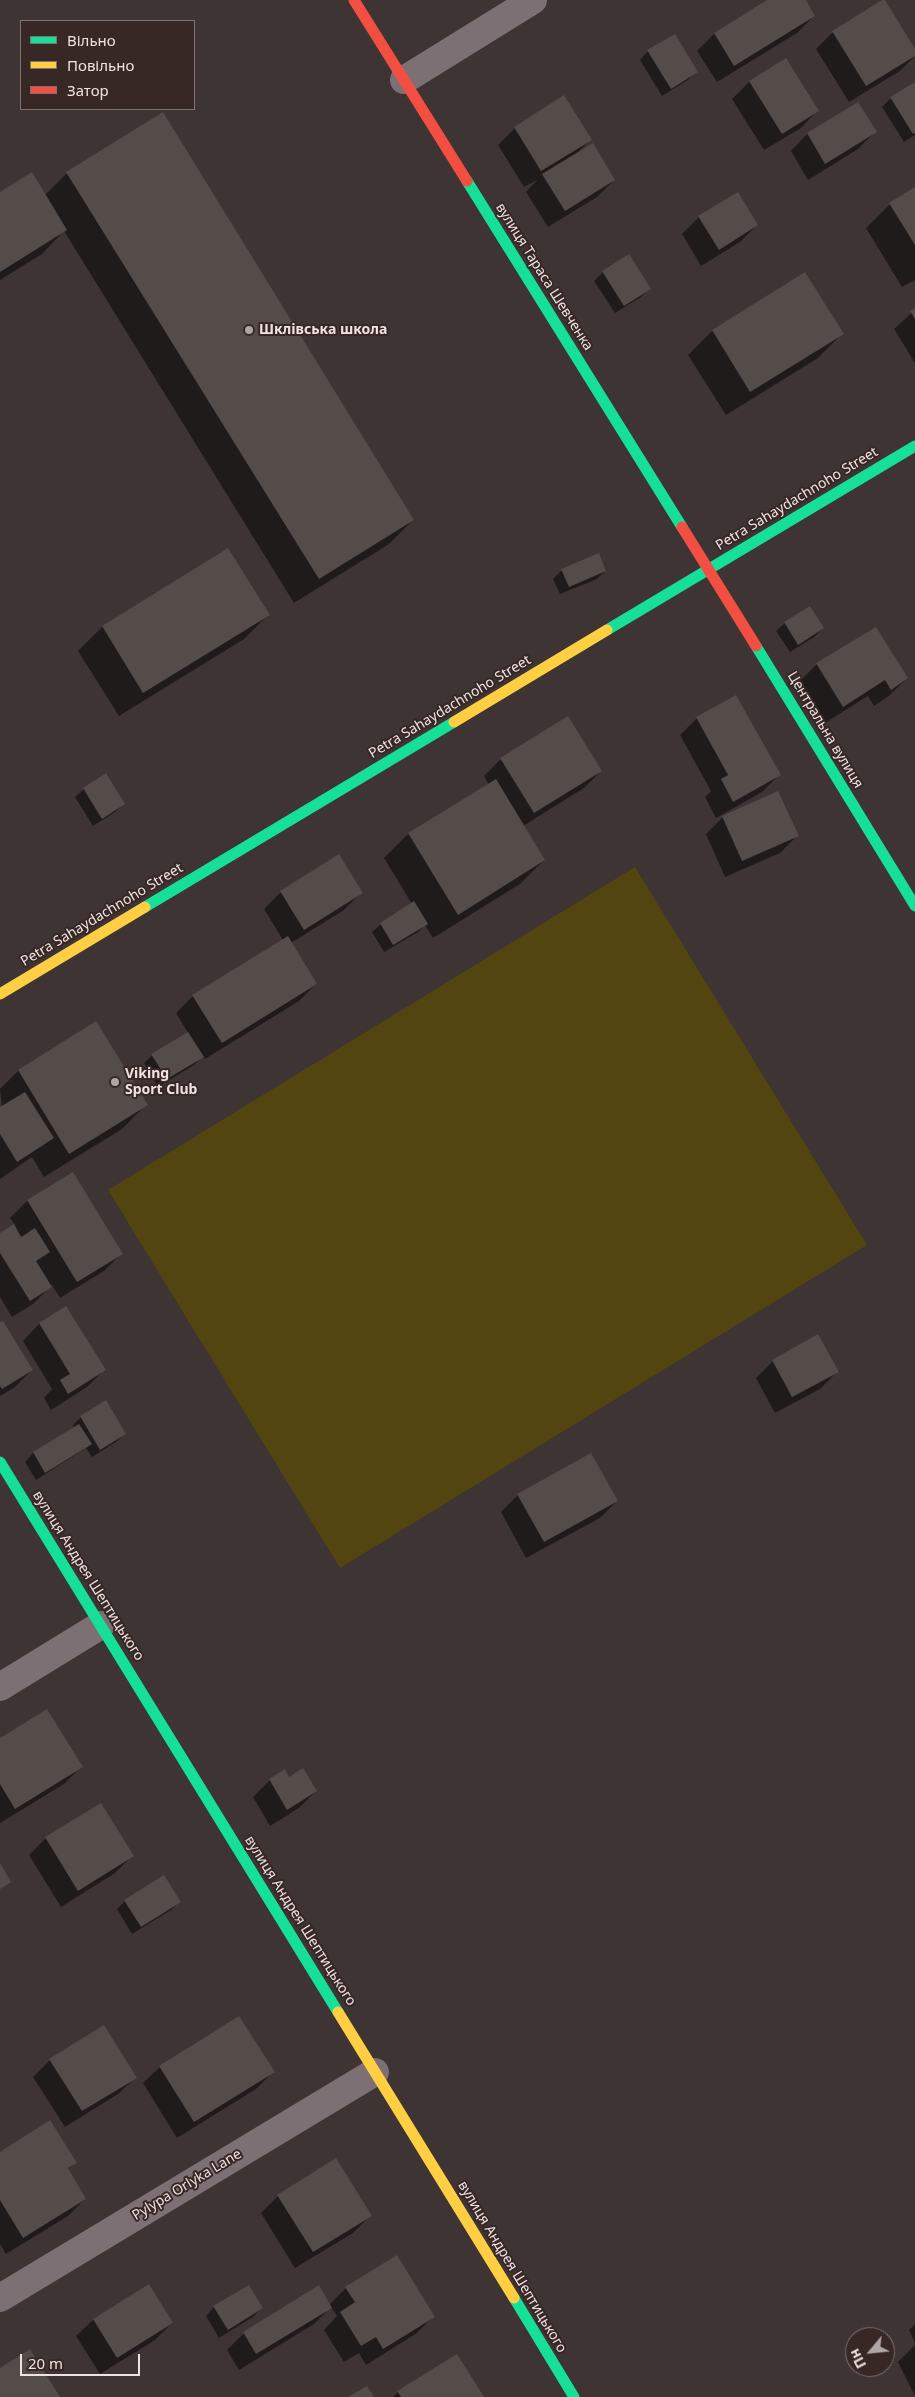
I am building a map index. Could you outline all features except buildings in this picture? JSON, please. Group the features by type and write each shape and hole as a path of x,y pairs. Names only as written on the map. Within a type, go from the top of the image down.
{"street":[{"name":"вулиця Тараса Шевченка","path":"354,0 709,569"},
{"path":"404,80 533,0"},
{"name":"Petra Sahaydachnoho Street","path":"0,994 915,446"},
{"name":"Центральна вулиця","path":"709,569 915,906"},
{"name":"вулиця Андрея Шептицького","path":"0,1462 574,2397"},
{"path":"0,1687 100,1625"},
{"name":"Pylypa Orlyka Lane","path":"0,2298 375,2072"}],"shaded area":[{"path":"635,867 867,1245 340,1568 108,1190"}],"traffic: fast":[{"path":"467,181 682,527"},
{"path":"607,630 915,446"},
{"path":"756,646 915,906"},
{"path":"145,907 454,722"},
{"path":"0,1462 338,2012"},
{"path":"514,2298 574,2397"}],"traffic: slow":[{"path":"454,722 607,630"},
{"path":"0,994 145,907"},
{"path":"338,2012 514,2298"}],"traffic: jam":[{"path":"354,0 467,181"},
{"path":"682,527 756,646"}],"place":[{"name":"Шклівська школа","path":"249,330"},
{"name":"Viking Sport Club","path":"115,1082"}]}
